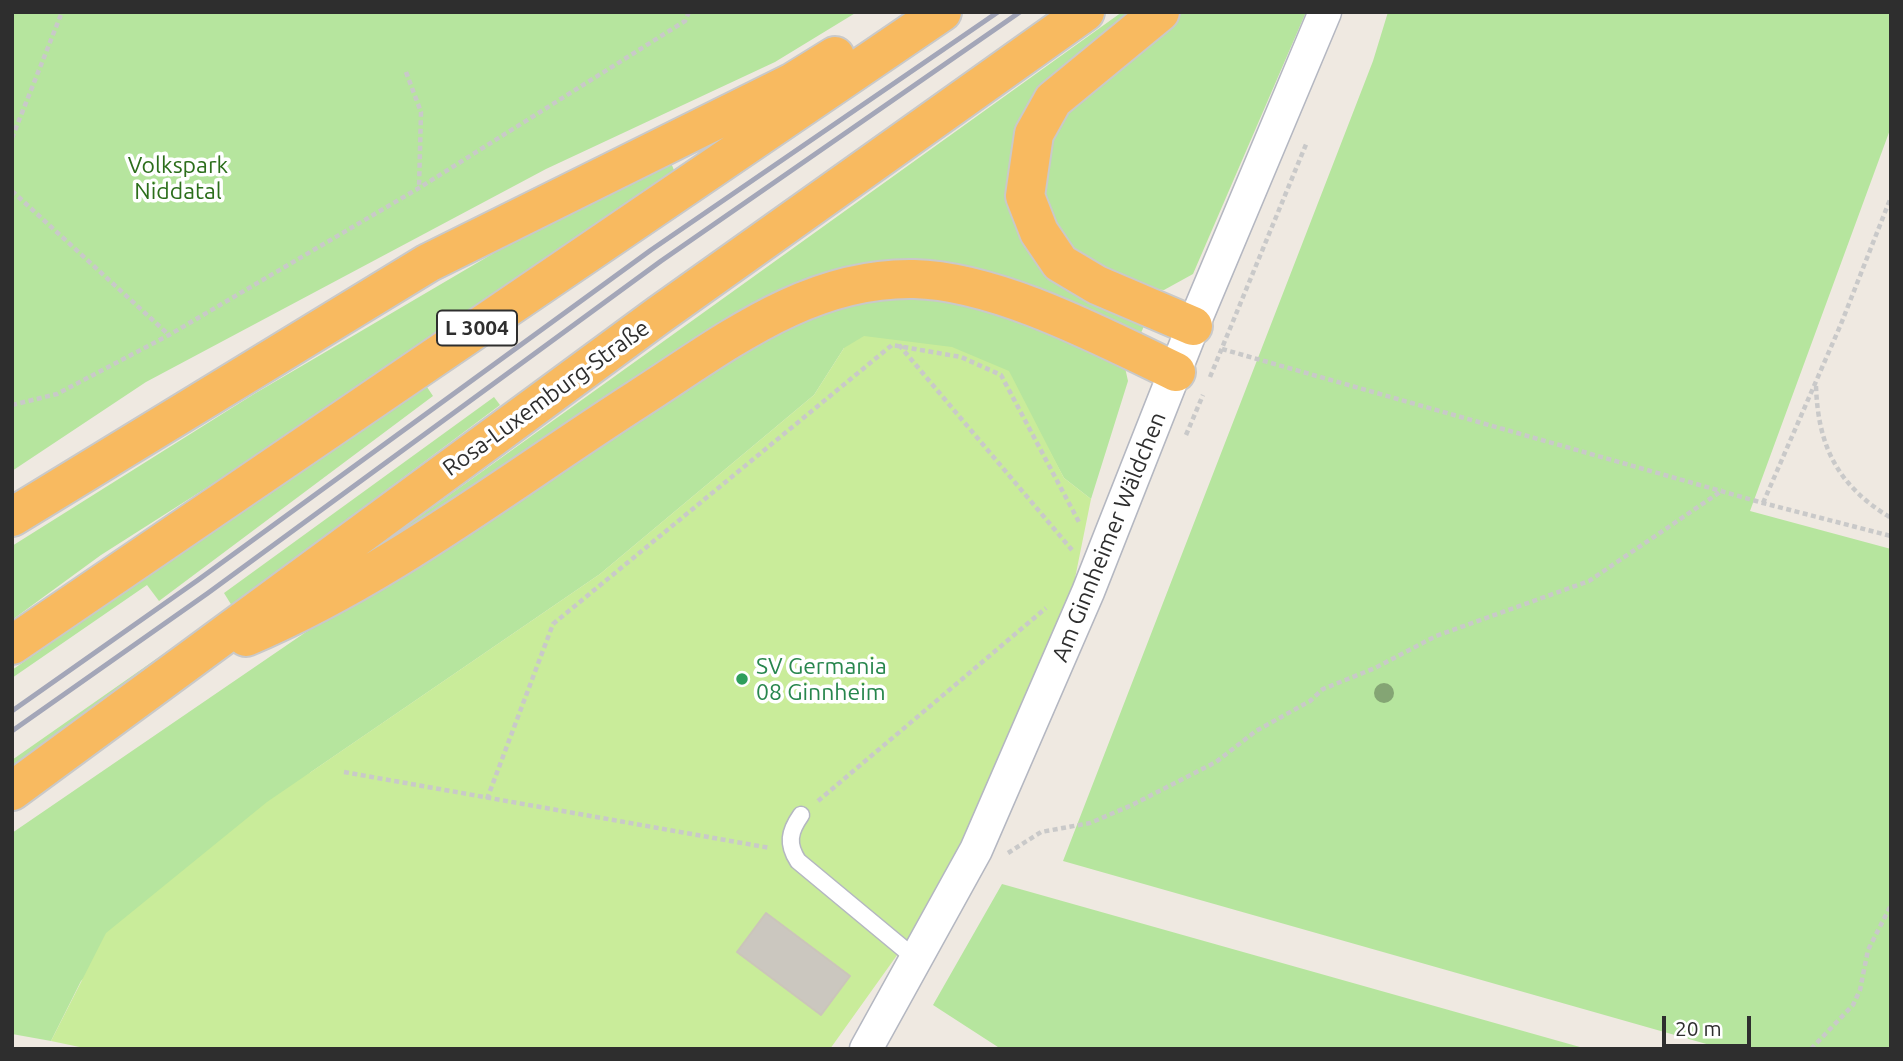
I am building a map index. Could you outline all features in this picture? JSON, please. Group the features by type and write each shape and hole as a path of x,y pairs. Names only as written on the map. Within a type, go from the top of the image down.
{"highway":[{"path":"12,517 428,263 793,82 889,23 912,12"},
{"name":"L 3004","path":"12,645 942,12"},
{"name":"Rosa-Luxemburg-Straße","path":"12,791 648,323 1085,12"},
{"path":"1160,12 1053,100 1034,134 1026,196 1039,232 1060,263 1097,285 1207,338"},
{"path":"186,662 298,615 400,557 552,453 780,309 828,290 868,281 915,279 956,284 996,295 1077,327 1176,372"}],"street":[{"name":"Am Ginnheimer Wäldchen","path":"866,1049 976,850 1088,592 1176,372 1207,338 1325,12"}],"lane":[{"path":"801,815 790,838 792,851 798,861 916,959"}],"path":[{"path":"12,138 62,12"},
{"path":"12,405 57,394 169,335 419,188 685,21 689,12"},
{"path":"406,72 421,112 419,188"},
{"path":"12,191 169,335"},
{"path":"1763,503 1816,382 1891,197"},
{"path":"1207,338 1763,503 1891,536"},
{"path":"487,799 553,624 892,345 961,358 1001,375 1076,511 1080,524"},
{"path":"899,345 1073,551"},
{"path":"1816,382 1819,432 1826,451 1852,488 1871,506 1891,518"},
{"path":"998,859 1041,832 1090,823 1216,762 1256,731 1310,701 1323,689 1375,667 1436,636 1589,580 1723,490"},
{"path":"801,815 1057,599"},
{"path":"344,772 733,844 792,851"},
{"path":"1811,1049 1853,1005 1860,990 1868,950 1891,905"}],"green space":[{"name":"Volkspark Niddatal","path":"12,12 857,12 775,62 546,169 146,382 12,471"},
{"path":"1122,12 1141,12 1080,59 1015,196 1139,319 1144,326 1141,333 1133,336 868,271 393,546 384,542"},
{"path":"1180,12 1306,12 1193,274 1164,290 1131,287 1069,254 1041,195 1041,164 1061,109"},
{"path":"1388,12 1891,12 1891,127 1750,511 1891,549 1891,1049 1724,1049 1063,861 1373,61"},
{"path":"671,163 674,170 225,476 101,555 12,620 12,546 254,394 545,223"},
{"path":"955,294 1124,363 1128,381 1091,499 1064,478 1040,434 844,348 814,395 600,574 311,772 81,981 51,1041 12,1034 12,833 404,565 785,321 832,301"},
{"name":"SV Germania 08 Ginnheim","path":"864,336 952,347 1009,371 1064,478 1091,499 1071,598 981,809 910,937 830,1049 89,1049 51,1041 106,933 267,802 600,574 814,395 844,348"},
{"path":"427,387 433,396 159,601 147,585 12,678 12,670 316,459"},
{"path":"494,397 500,405 376,498 236,610 12,772 12,760 232,606 224,593"},
{"path":"1002,884 1587,1049 1001,1049 933,1005"}],"building":[{"path":"766,913 850,976 821,1015 737,952"}],"railway":[{"path":"12,711 198,580 651,250 998,12"},
{"path":"12,731 208,593 661,261 1020,12"}],"place":[{"name":"SV Germania 08 Ginnheim","path":"742,679"}]}
